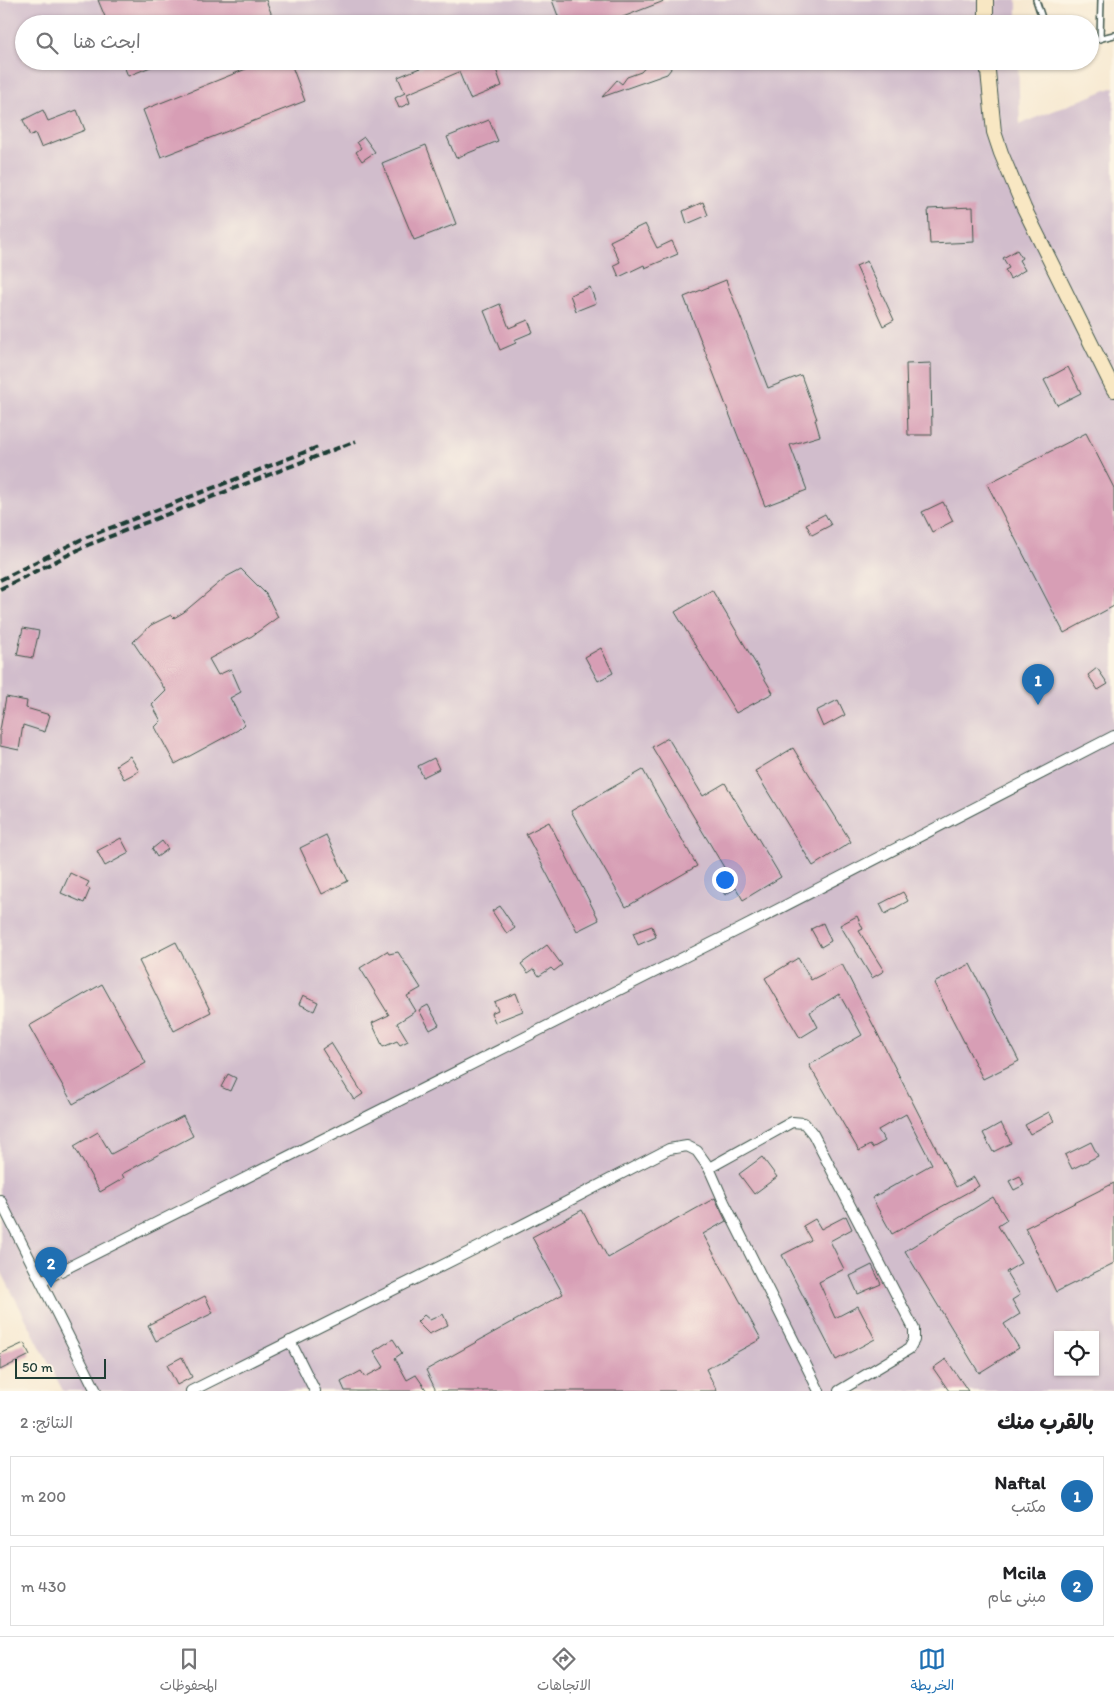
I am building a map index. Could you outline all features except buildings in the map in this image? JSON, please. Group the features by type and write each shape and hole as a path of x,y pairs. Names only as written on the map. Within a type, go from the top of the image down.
{"street":[{"path":"986,0 986,15"},
{"path":"988,70 994,132 1001,153 1024,208 1114,390"},
{"path":"41,1281 748,925 1114,736"},
{"path":"709,1168 792,1122 804,1124 813,1134 914,1329 914,1340 909,1349 839,1391"},
{"path":"191,1391 495,1239 554,1207 585,1194 669,1149 687,1146 697,1152 709,1168 724,1202 819,1391"},
{"path":"0,1200 96,1391"},
{"path":"290,1341 315,1391"}],"lane":[{"path":"1036,0 1041,15"},
{"path":"1100,0 1100,39 1114,35"}],"shaded area":[{"path":"0,0 1017,0 1017,15 15,15 15,70 1018,70 1020,124 1114,87 1114,1391 63,1391 0,1269"}],"railway":[{"path":"0,589 88,545 356,441"},
{"path":"0,580 82,539 318,447"}],"place":[{"name":"Naftal","path":"1038,705"},
{"name":"Mcila","path":"51,1288"}]}
